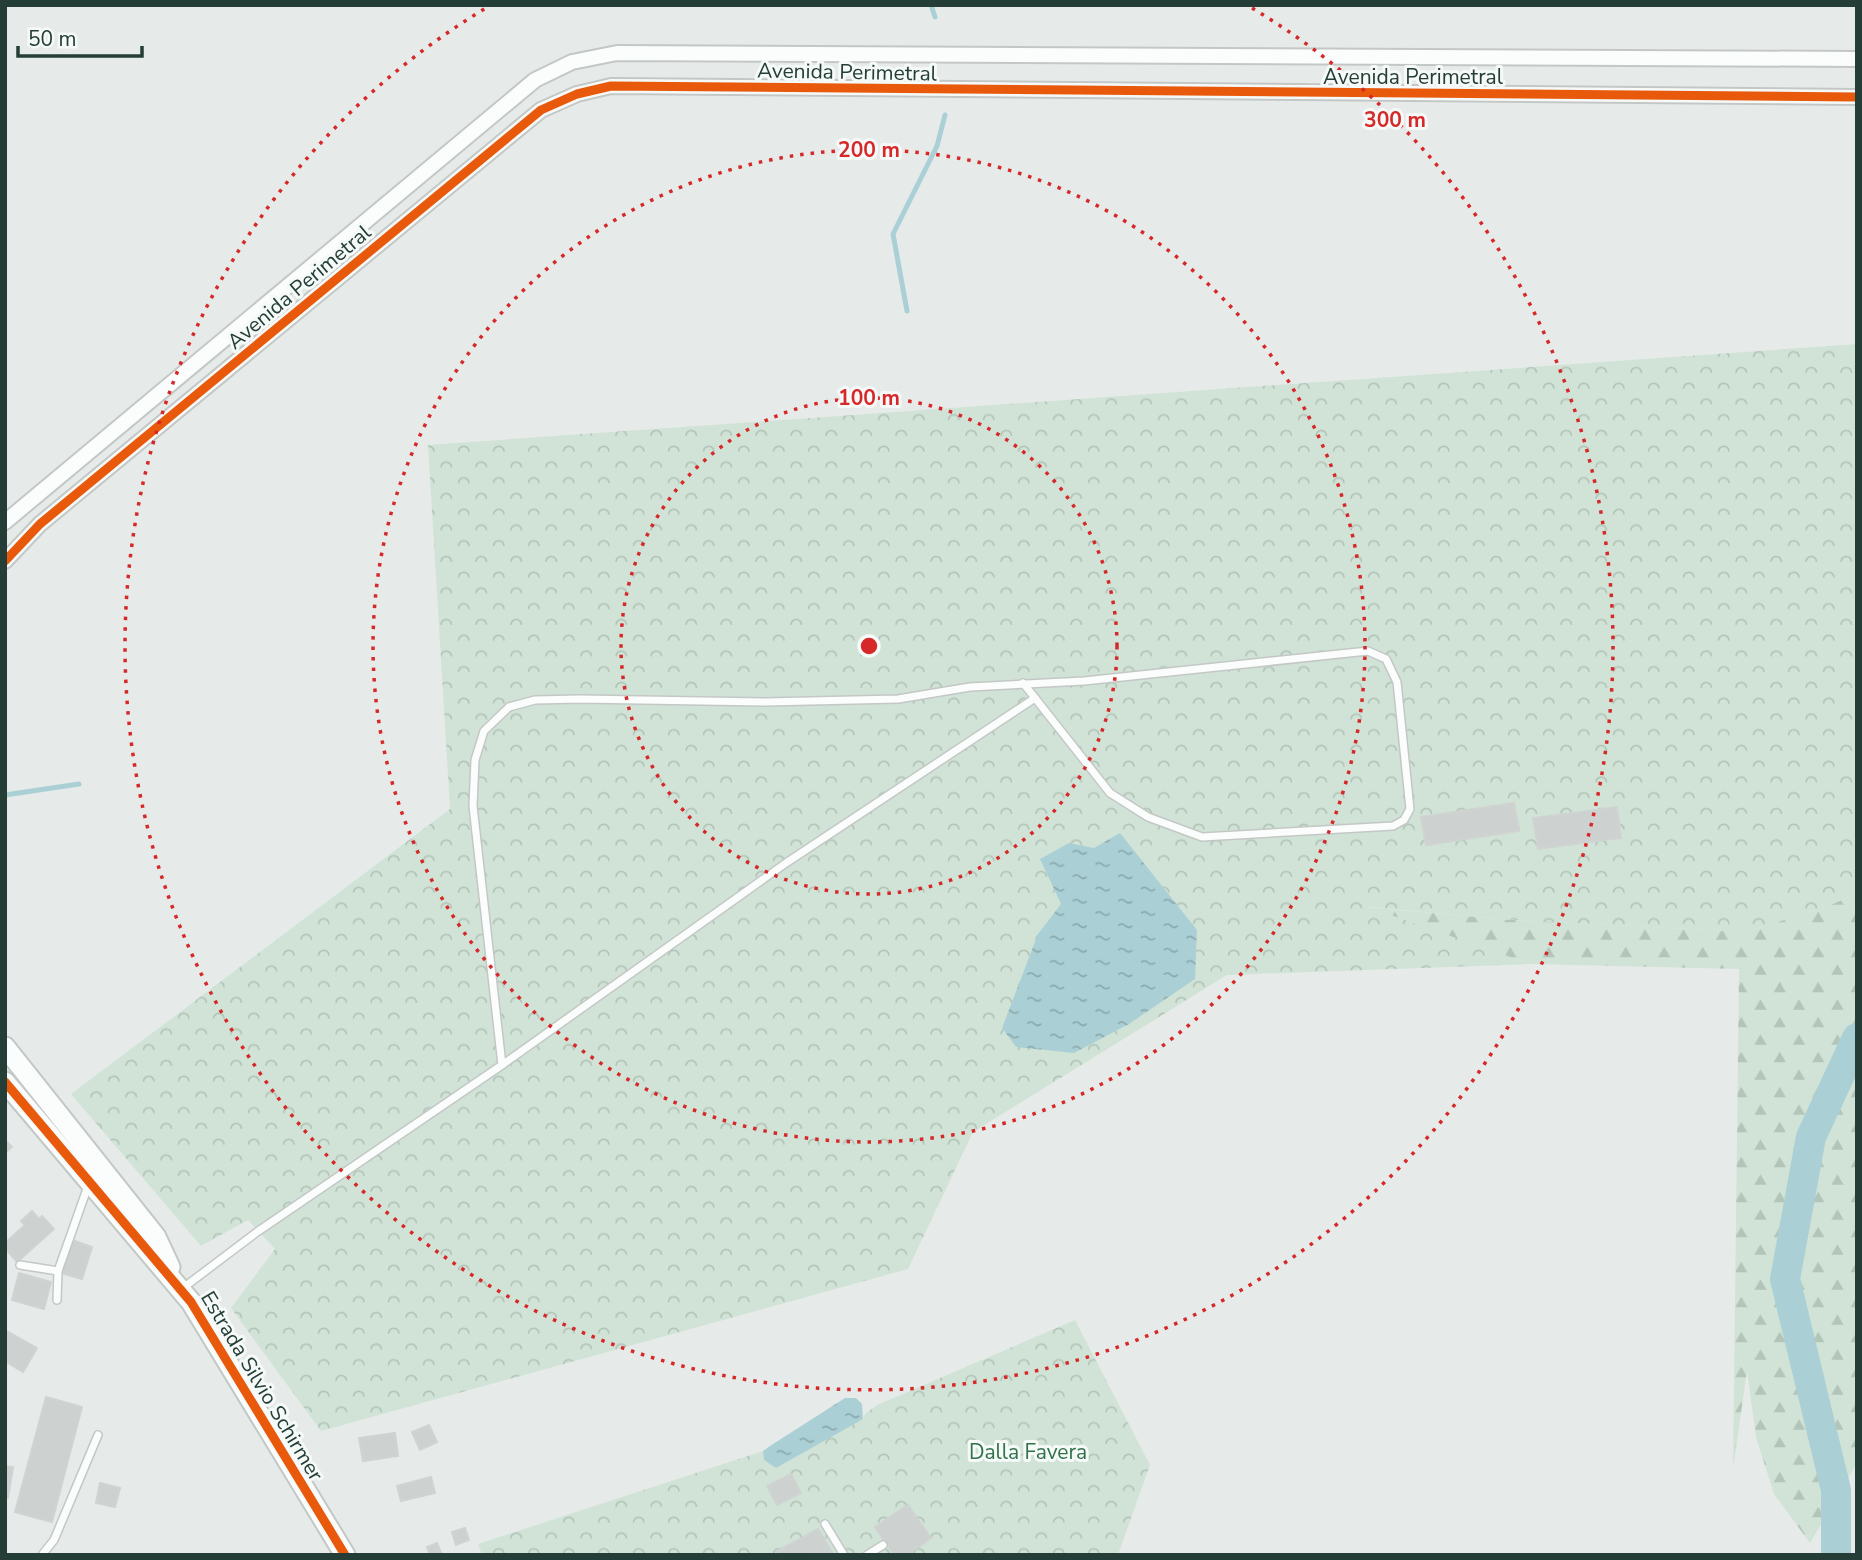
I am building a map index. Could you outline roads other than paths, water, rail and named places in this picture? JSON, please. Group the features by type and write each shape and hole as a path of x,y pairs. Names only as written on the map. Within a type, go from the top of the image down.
{"street":[{"name":"Avenida Perimetral","path":"5,522 535,80 572,62 617,53 1857,59"},
{"name":"Avenida Perimetral","path":"5,561 40,524 541,110 577,94 611,86 904,91 1857,97"},
{"name":"Estrada Silvio Schirmer","path":"5,1047 156,1237 182,1289 345,1555"},
{"name":"Estrada Silvio Schirmer","path":"5,1082 182,1289"}],"lane":[{"path":"502,1065 473,806 475,760 484,731 509,706 536,700 580,699 766,702 898,699 1023,683 1084,681 1368,651 1386,659 1397,682 1410,809 1404,820 1393,825 1202,837 1148,817 1110,793 1023,683"},
{"path":"182,1289 257,1232 502,1065 786,863 1035,698"},
{"path":"57,1300 58,1271 89,1182"},
{"path":"20,1265 58,1271"},
{"path":"42,1555 54,1540 98,1435"},
{"path":"825,1524 844,1555"},
{"path":"867,1555 883,1545"}],"water":[{"path":"1120,833 1197,930 1195,979 1129,1024 1074,1053 1016,1047 1002,1028 1038,934 1061,904 1040,859 1069,843 1094,848"},
{"path":"845,1398 856,1398 862,1404 863,1419 776,1468 764,1460 763,1451"}],"waterway":[{"path":"931,5 935,17"},
{"path":"907,311 893,234 937,146 945,115"},
{"path":"5,795 79,784"},
{"path":"1836,1555 1836,1490 1785,1279 1811,1137 1857,1038"}],"park label":[{"name":"Dalla Favera","path":"1028,1452"}]}
